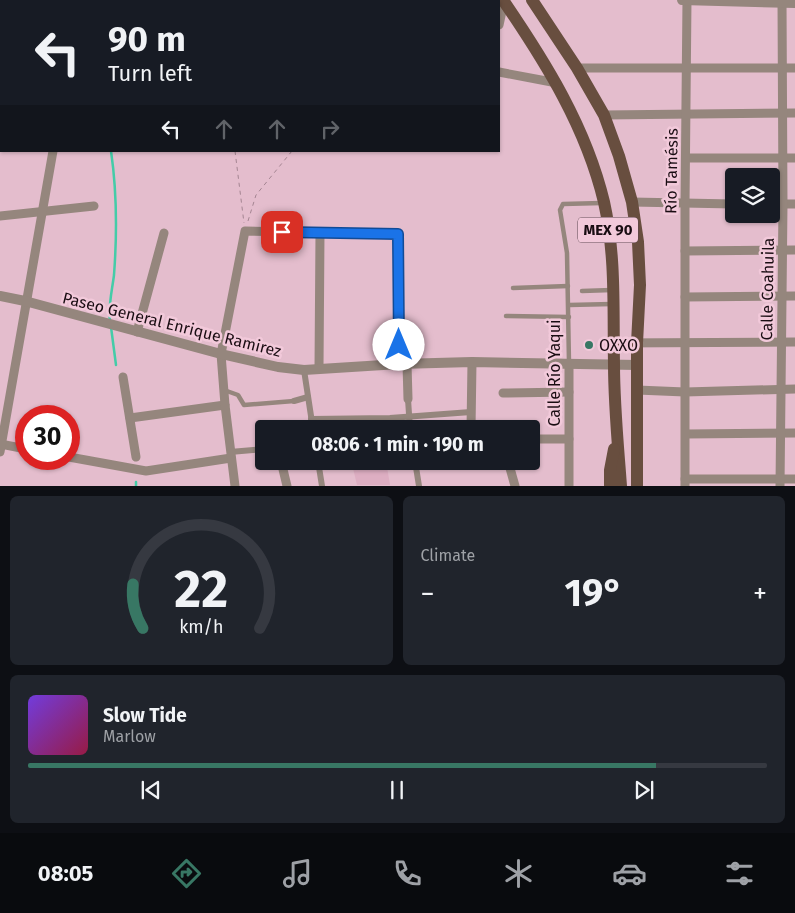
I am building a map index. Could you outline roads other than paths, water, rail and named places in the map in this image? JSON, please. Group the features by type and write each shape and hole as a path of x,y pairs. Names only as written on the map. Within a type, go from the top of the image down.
{"main road":[{"name":"MEX 90","path":"532,0 577,68 604,115 619,156 632,202 638,242 640,285 637,343 637,483"},
{"name":"MEX 90","path":"503,1 557,83 593,163 604,203 610,242 614,290 614,365 621,486"},
{"path":"610,486 610,470 617,432"}],"street":[{"path":"682,0 782,1 795,3"},
{"name":"Río Tamésis","path":"685,482 687,0"},
{"path":"500,19 503,1"},
{"name":"Calle Coahuila","path":"780,482 783,204 782,1"},
{"path":"577,68 795,68"},
{"path":"500,72 557,83"},
{"path":"604,115 795,114"},
{"path":"15,448 1,447 53,152"},
{"path":"686,158 795,158"},
{"path":"632,202 725,204"},
{"path":"783,204 795,204"},
{"path":"0,216 94,206"},
{"path":"234,486 221,354 245,231 398,234 403,364 408,399 408,420"},
{"path":"319,368 320,232"},
{"path":"137,332 164,233"},
{"path":"685,251 795,250"},
{"name":"Paseo General Enrique Ramirez","path":"0,296 26,301 221,354 278,367 304,370 472,362 637,365"},
{"path":"685,297 795,296"},
{"path":"614,343 795,342"},
{"path":"471,420 472,362"},
{"name":"Calle Río Yaqui","path":"568,364 569,486"},
{"path":"304,370 311,419 408,417 471,412"},
{"path":"123,377 136,457"},
{"path":"637,390 685,392 795,389"},
{"path":"503,393 569,392"},
{"path":"294,400 308,397"},
{"path":"130,418 225,405"},
{"path":"686,434 795,434"},
{"path":"540,439 569,438"},
{"path":"80,459 146,471 255,451"},
{"path":"283,470 287,486"},
{"path":"319,470 322,486"},
{"path":"416,470 419,486"},
{"path":"511,470 516,486"},
{"path":"685,482 780,482 795,479"}],"lane":[{"path":"569,305 567,253 560,210 563,204 604,203"},
{"path":"513,288 568,286"},
{"path":"582,291 614,290"},
{"name":"Calle Río Yaqui","path":"568,364 569,305 613,304"},
{"path":"506,316 569,317"},
{"path":"224,390 238,395 244,405 294,400"}],"waterway":[{"path":"110,322 116,229 111,152"},
{"path":"111,327 116,365"}],"place":[{"name":"OXXO","path":"589,345"}]}
